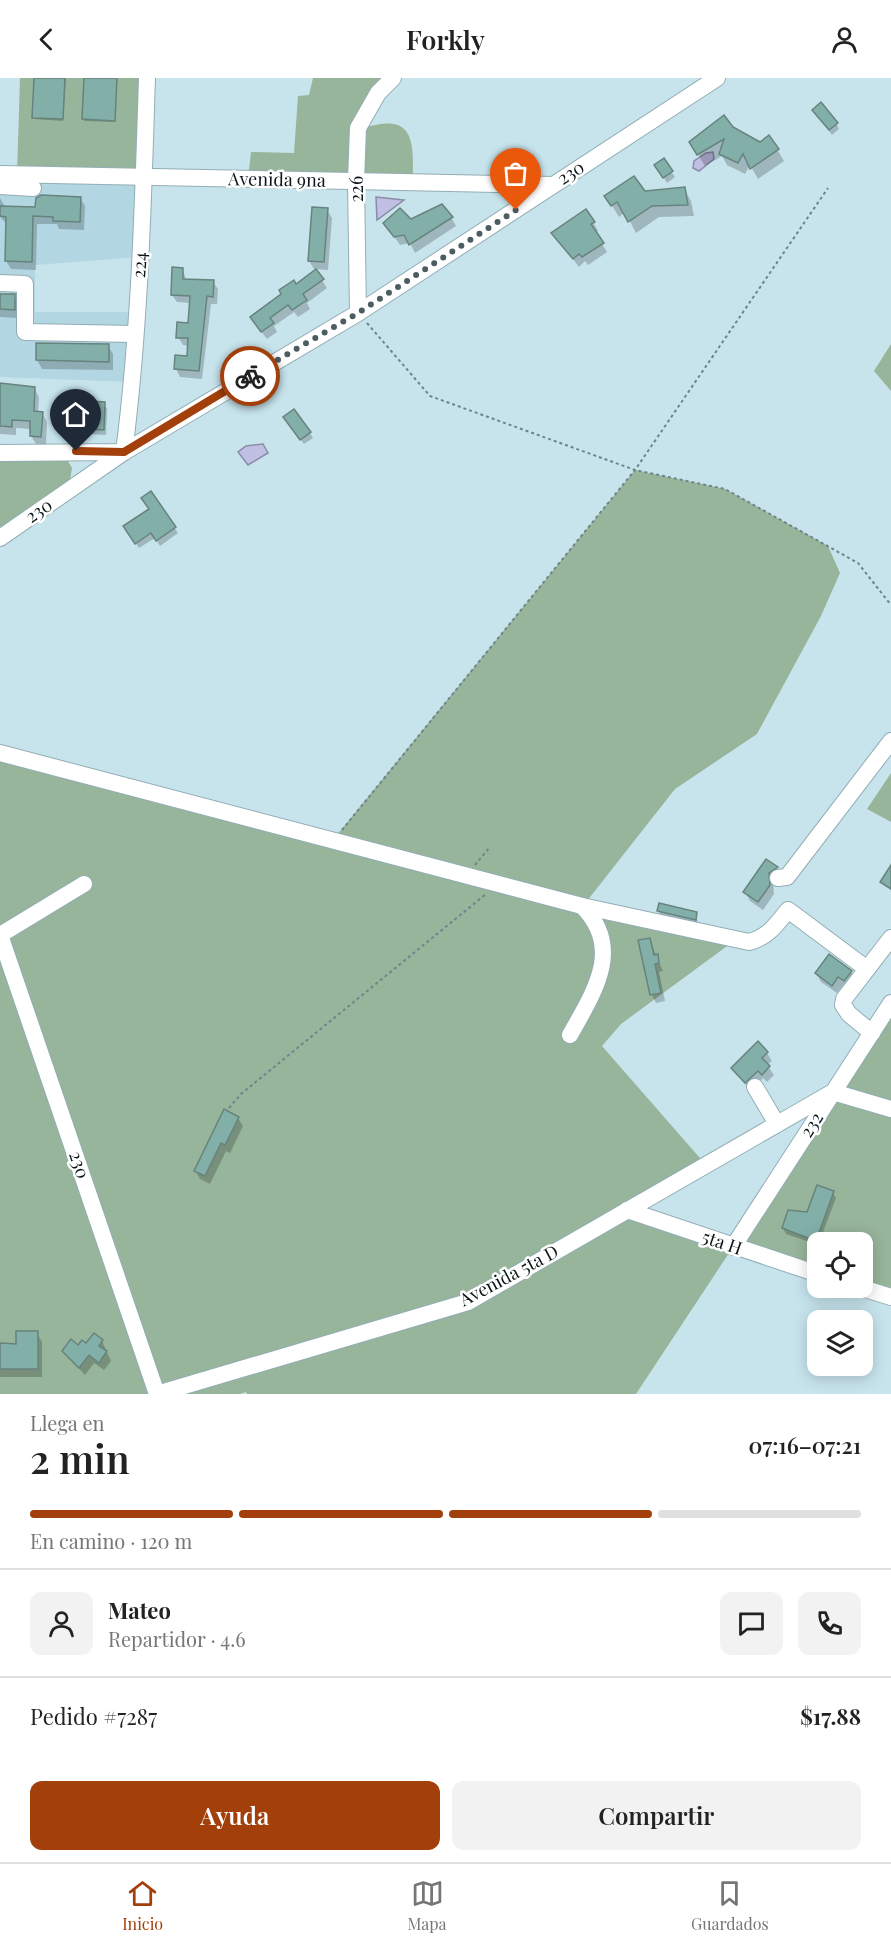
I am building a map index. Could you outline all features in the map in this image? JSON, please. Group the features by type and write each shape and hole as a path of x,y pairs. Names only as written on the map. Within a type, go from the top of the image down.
{"street":[{"name":"224","path":"124,452 135,334 147,78"},
{"name":"226","path":"358,313 356,181 358,128 378,93 393,78"},
{"name":"230","path":"0,538 124,452 358,313 717,78"},
{"name":"Avenida 9na","path":"0,174 553,185"},
{"path":"0,186 33,188"},
{"path":"0,283 25,284 25,332 135,334"},
{"path":"0,453 124,452"},
{"path":"778,878 787,877 891,741"},
{"path":"0,753 498,885 582,906 749,942 759,939 773,929 788,910 867,969"},
{"path":"0,935 84,884"},
{"path":"570,1035 602,969 603,952 599,928 582,906"},
{"name":"230","path":"0,935 157,1394"},
{"path":"872,1033 849,1014 843,1005 844,999 891,938"},
{"name":"232","path":"733,1247 891,1003"},
{"path":"755,1087 777,1124"},
{"path":"833,1092 891,1109"},
{"name":"Avenida 5ta D","path":"157,1394 468,1302 833,1092"},
{"name":"5ta H","path":"627,1210 807,1271"},
{"path":"873,1291 891,1297"}],"path":[{"path":"332,841 635,470 828,188"},
{"path":"358,313 430,396 635,470 725,489 858,563 891,605"},
{"path":"465,876 490,847"},
{"path":"229,1108 241,1094 461,912 498,885"}],"shaded area":[{"path":"713,152 714,159 699,171 693,168 694,161 706,153"},
{"path":"0,174 144,177 141,257 35,265 35,312 137,312 132,382 0,377"},
{"path":"376,197 404,200 377,220"},
{"path":"263,444 268,453 248,465 238,452 246,446"}],"green space":[{"path":"20,78 147,78 144,177 17,174"},
{"path":"313,78 393,78 359,128 393,124 407,132 412,147 413,182 248,179 251,152 294,153 298,96 309,95"},
{"path":"891,344 891,391 874,371"},
{"path":"0,453 68,461 72,468 68,491 0,538"},
{"path":"635,470 725,489 828,546 840,573 821,616 757,734 675,789 583,906 734,941 621,1024 602,1046 706,1165 628,1210 732,1247 891,1003 891,1297 873,1291 873,1232 807,1232 807,1271 733,1247 636,1394 247,1394 246,1392 240,1394 0,1394 0,753 332,841"},
{"path":"891,773 891,822 867,809"}],"building":[{"path":"34,78 65,78 63,119 32,118"},
{"path":"84,78 117,78 115,121 82,119"},
{"path":"821,102 838,123 829,130 812,110"},
{"path":"724,115 733,127 760,142 769,135 779,149 750,169 743,154 738,163 719,154 724,139 697,155 689,142"},
{"path":"664,158 673,171 663,178 654,165"},
{"path":"634,176 645,191 685,187 688,205 652,206 628,222 617,202 611,206 604,196"},
{"path":"41,195 81,197 80,222 53,221 53,217 33,216 32,262 5,261 6,217 0,216 0,206 35,207 36,198"},
{"path":"442,204 453,217 409,245 404,235 394,237 383,223 400,208 411,219"},
{"path":"312,207 328,208 324,262 308,261"},
{"path":"586,209 595,222 591,224 604,243 582,257 579,254 573,259 551,233"},
{"path":"172,267 183,268 183,279 214,280 213,297 207,296 199,371 174,369 175,355 187,356 188,338 176,338 177,322 188,323 190,296 171,295"},
{"path":"316,269 324,279 303,294 307,300 292,310 288,305 270,318 274,323 261,332 250,317 281,294 279,290 294,280 296,284"},
{"path":"0,294 15,294 15,310 0,309"},
{"path":"36,343 109,344 109,362 36,360"},
{"path":"0,383 35,387 34,411 43,412 41,437 30,436 30,421 12,420 12,427 0,426"},
{"path":"87,401 105,402 104,430 86,429"},
{"path":"294,409 311,432 300,440 283,417"},
{"path":"151,491 176,527 156,541 151,533 135,544 123,526 149,509 141,498"},
{"path":"766,859 778,867 769,873 770,885 758,902 743,892"},
{"path":"891,865 891,889 880,882"},
{"path":"659,903 697,912 696,920 657,911"},
{"path":"650,938 654,955 658,954 659,963 655,964 661,993 650,995 638,940"},
{"path":"829,954 852,971 844,981 838,977 832,986 815,973"},
{"path":"758,1041 768,1052 762,1058 770,1066 762,1075 758,1071 745,1083 731,1068"},
{"path":"224,1109 239,1117 225,1145 221,1143 205,1176 194,1171"},
{"path":"817,1185 834,1191 819,1232 807,1232 807,1238 782,1228 788,1210 807,1212"},
{"path":"16,1331 38,1331 38,1369 0,1369 0,1343 16,1344"},
{"path":"94,1333 103,1340 99,1346 107,1351 99,1363 89,1355 79,1368 62,1351 71,1339 78,1345 82,1340 86,1343"}],"way so far":[{"path":"250,376 358,313 516,210"}],"route":[{"path":"76,451 124,452 250,376"}]}
